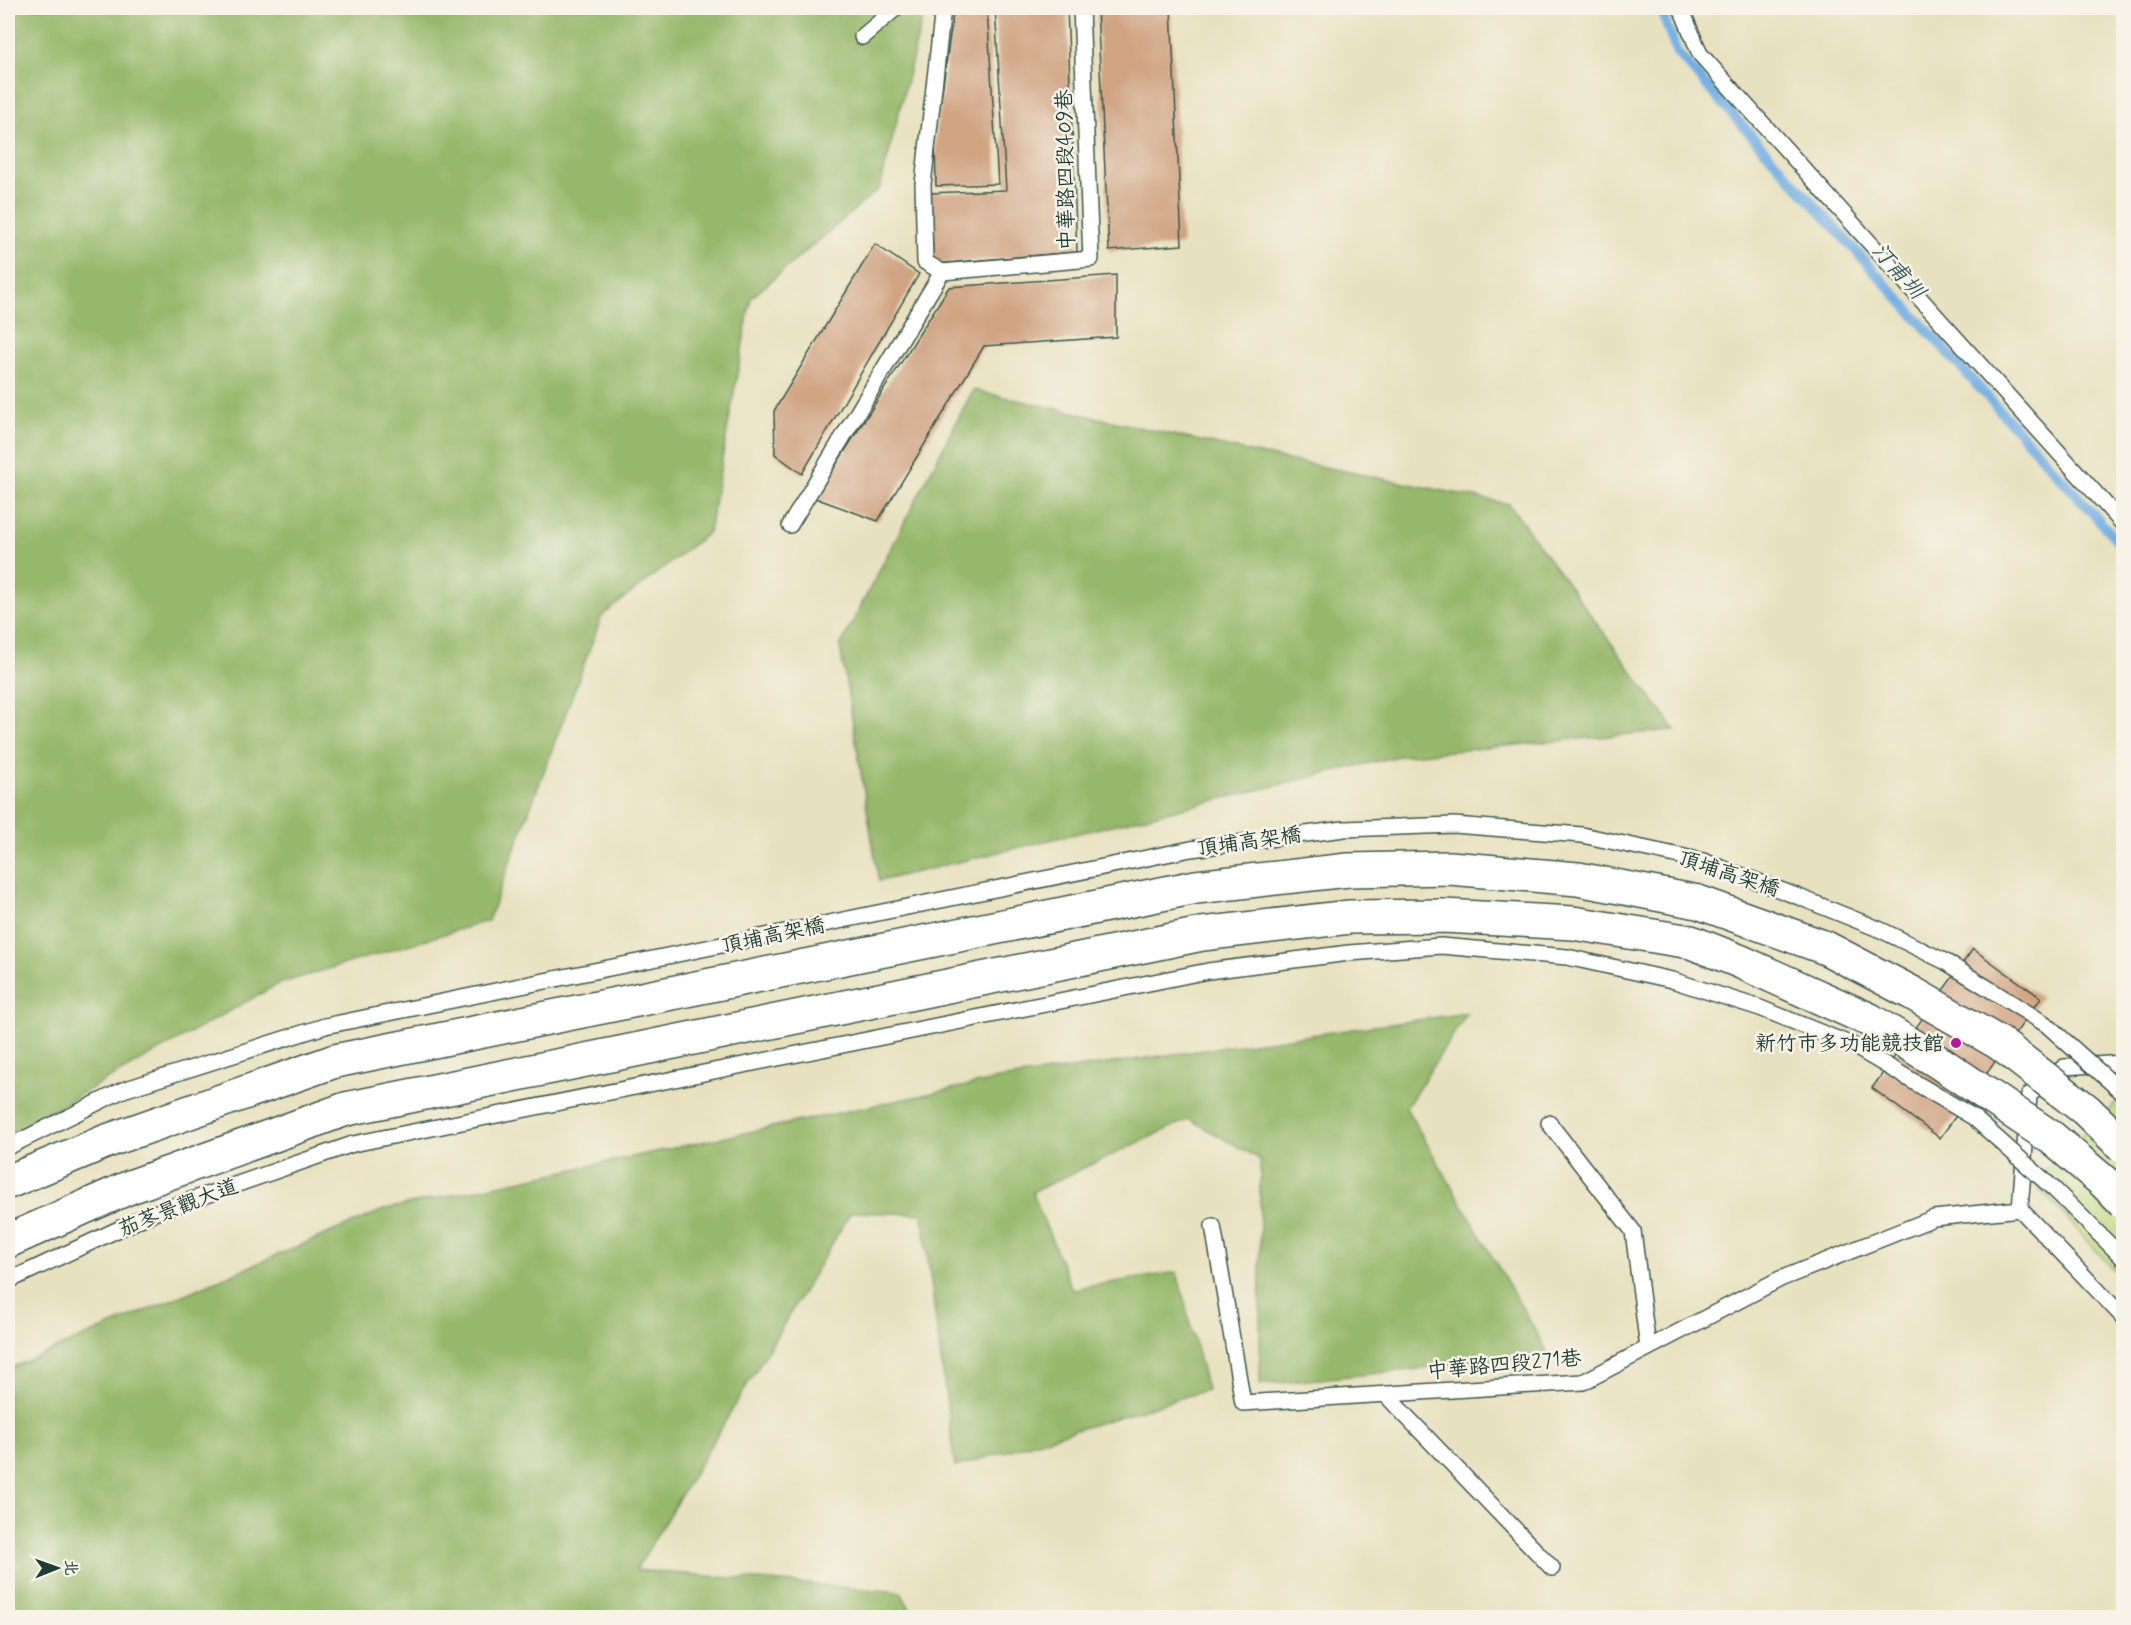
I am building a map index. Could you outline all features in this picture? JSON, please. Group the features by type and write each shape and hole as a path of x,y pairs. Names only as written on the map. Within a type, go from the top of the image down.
{"street":[{"name":"頂埔高架橋","path":"8,1182 107,1141 335,1061 1196,887 1348,870 1450,868 1578,879 1698,902 1826,948 1912,993 1999,1043 2086,1110 2124,1147"},
{"name":"茄苳景觀大道","path":"8,1241 130,1187 346,1109 1202,934 1350,917 1443,916 1573,923 1691,942 1870,1020 2052,1138 2105,1183 2124,1203"}],"lane":[{"path":"862,37 896,8"},
{"path":"790,525 942,272 925,261 923,184 943,8"},
{"name":"中華路四段409巷","path":"942,272 1091,259 1081,8"},
{"path":"1681,8 1700,54 2124,525"},
{"name":"頂埔高架橋","path":"8,1147 123,1090 325,1026 1191,849 1344,829 1454,825 1593,837 1703,861 1799,897 1881,930 1946,962 2047,1025 2124,1094"},
{"name":"茄苳景觀大道","path":"8,1281 150,1214 354,1144 1208,971 1349,953 1441,946 1567,957 1671,980 1760,1008 1852,1045 1973,1117 2055,1190 2124,1259"},
{"path":"2124,1063 2064,1067 2029,1095 2020,1209 2124,1318"},
{"path":"1549,1124 1634,1231 1648,1348"},
{"name":"中華路四段271巷","path":"1214,1226 1243,1403 1583,1382 1780,1279 1934,1218 2020,1209"},
{"path":"1386,1394 1552,1568"}],"green space":[{"path":"8,8 925,8 880,188 751,298 709,532 602,616 488,921 278,984 8,1135"},
{"path":"973,390 1254,453 1509,504 1675,730 1399,756 879,881 840,646"},
{"path":"1467,1013 1406,1108 1550,1356 1260,1385 1260,1159 1189,1119 1032,1192 1072,1289 1177,1272 1207,1390 955,1467 922,1214 851,1212 636,1570 901,1592 914,1617 8,1617 8,1369 386,1209 999,1079"},
{"path":"2123,1097 2123,1280 2033,1181"}],"building":[{"path":"954,8 987,8 998,184 936,186 935,141"},
{"path":"995,8 1067,8 1077,252 934,264 929,193 1006,190"},
{"path":"1097,8 1171,8 1182,245 1109,251"},
{"path":"875,244 919,274 802,474 775,454 774,411"},
{"path":"1116,275 1116,337 984,346 878,521 815,498 949,287"},
{"name":"新竹市多功能競技館","path":"1973,949 2041,998 1940,1138 1872,1088"}],"waterway":[{"name":"汀甫圳","path":"1660,8 1677,53 2124,548"}],"place":[{"name":"新竹市多功能競技館","path":"1956,1043"}]}
